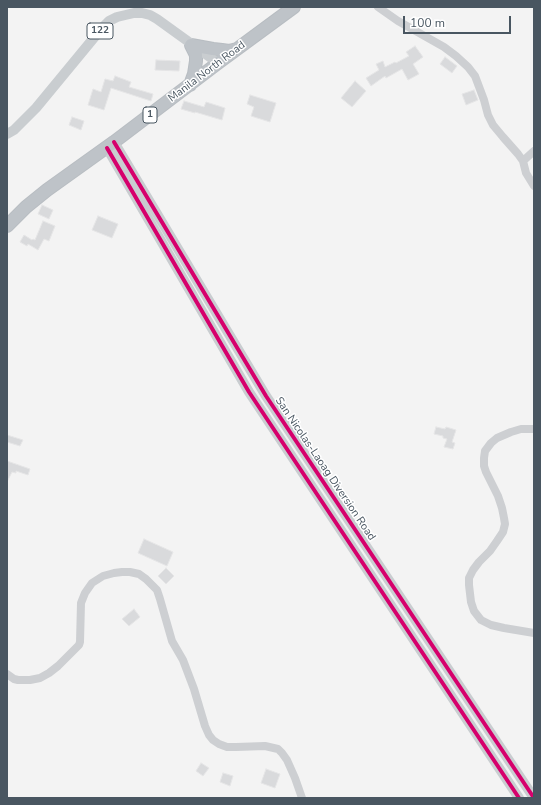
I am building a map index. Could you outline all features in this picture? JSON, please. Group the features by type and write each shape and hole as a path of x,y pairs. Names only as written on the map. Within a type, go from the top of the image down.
{"highway":[{"name":"Manila North Road","path":"7,226 26,207 47,190 111,145 294,7"},
{"path":"191,45 212,50 228,51 238,48"},
{"path":"190,85 194,74 196,61 196,55 191,45"}],"main road":[{"name":"122","path":"7,134 14,130 36,108 102,28 109,21 117,17 134,13 150,15 176,32 191,45 218,64"},
{"name":"San Nicolas-Laoag Diversion Road","path":"111,145 249,392 519,798"},
{"name":"San Nicolas-Laoag Diversion Road","path":"111,145 266,396 534,798"}],"street":[{"path":"378,7 398,21 444,47 468,67 475,76 488,115 493,125 518,154 526,173 534,186"},
{"path":"522,161 534,151"},
{"path":"534,429 521,429 510,432 497,438 485,451 484,466 498,496 505,524 503,532 497,541 490,551 478,562 473,570 469,578 469,584 472,606 481,620 491,625 534,633"},
{"path":"7,674 14,679 30,680 40,678 49,673 79,645 81,603 85,593 92,583 103,576 114,573 130,572 139,574 156,590 160,599 172,641 183,660 194,689 205,726 212,740 227,747 265,746 278,749 287,760 302,798"}],"building":[{"path":"415,46 423,57 413,64 419,74 408,80 402,69 386,78 385,76 371,86 366,78 379,70 376,64 383,61 385,67 395,62 396,63 409,56 406,52"},
{"path":"445,57 457,66 452,73 440,64"},
{"path":"156,60 180,61 179,71 155,70"},
{"path":"115,76 131,82 129,87 153,94 151,101 111,88 104,110 88,105 93,89 101,92 105,79 113,81"},
{"path":"355,81 366,91 352,107 341,98"},
{"path":"474,90 478,100 466,105 462,94"},
{"path":"250,95 276,103 270,122 251,116 254,107 247,104"},
{"path":"184,101 204,107 206,102 225,108 222,120 181,109"},
{"path":"72,117 84,121 81,130 69,125"},
{"path":"42,205 53,210 49,219 38,214"},
{"path":"98,216 118,224 112,238 92,230"},
{"path":"43,221 55,226 49,241 44,239 38,250 28,244 27,246 20,242 24,235 32,240 35,240"},
{"path":"436,427 445,429 446,427 456,430 452,442 455,443 453,449 444,447 447,439 443,438 443,436 434,434"},
{"path":"7,435 23,440 20,446 7,442"},
{"path":"7,461 30,469 28,475 16,471 16,473 12,472 7,482"},
{"path":"144,539 173,552 167,566 138,553"},
{"path":"166,568 174,576 166,584 158,576"},
{"path":"134,609 140,617 129,626 122,619"},
{"path":"201,763 209,768 203,776 196,771"},
{"path":"266,769 280,774 275,788 261,783"},
{"path":"223,773 233,776 230,786 220,782"}],"cycle path":[{"path":"114,142 266,396 534,798"},
{"path":"107,148 249,392 519,798"}]}
